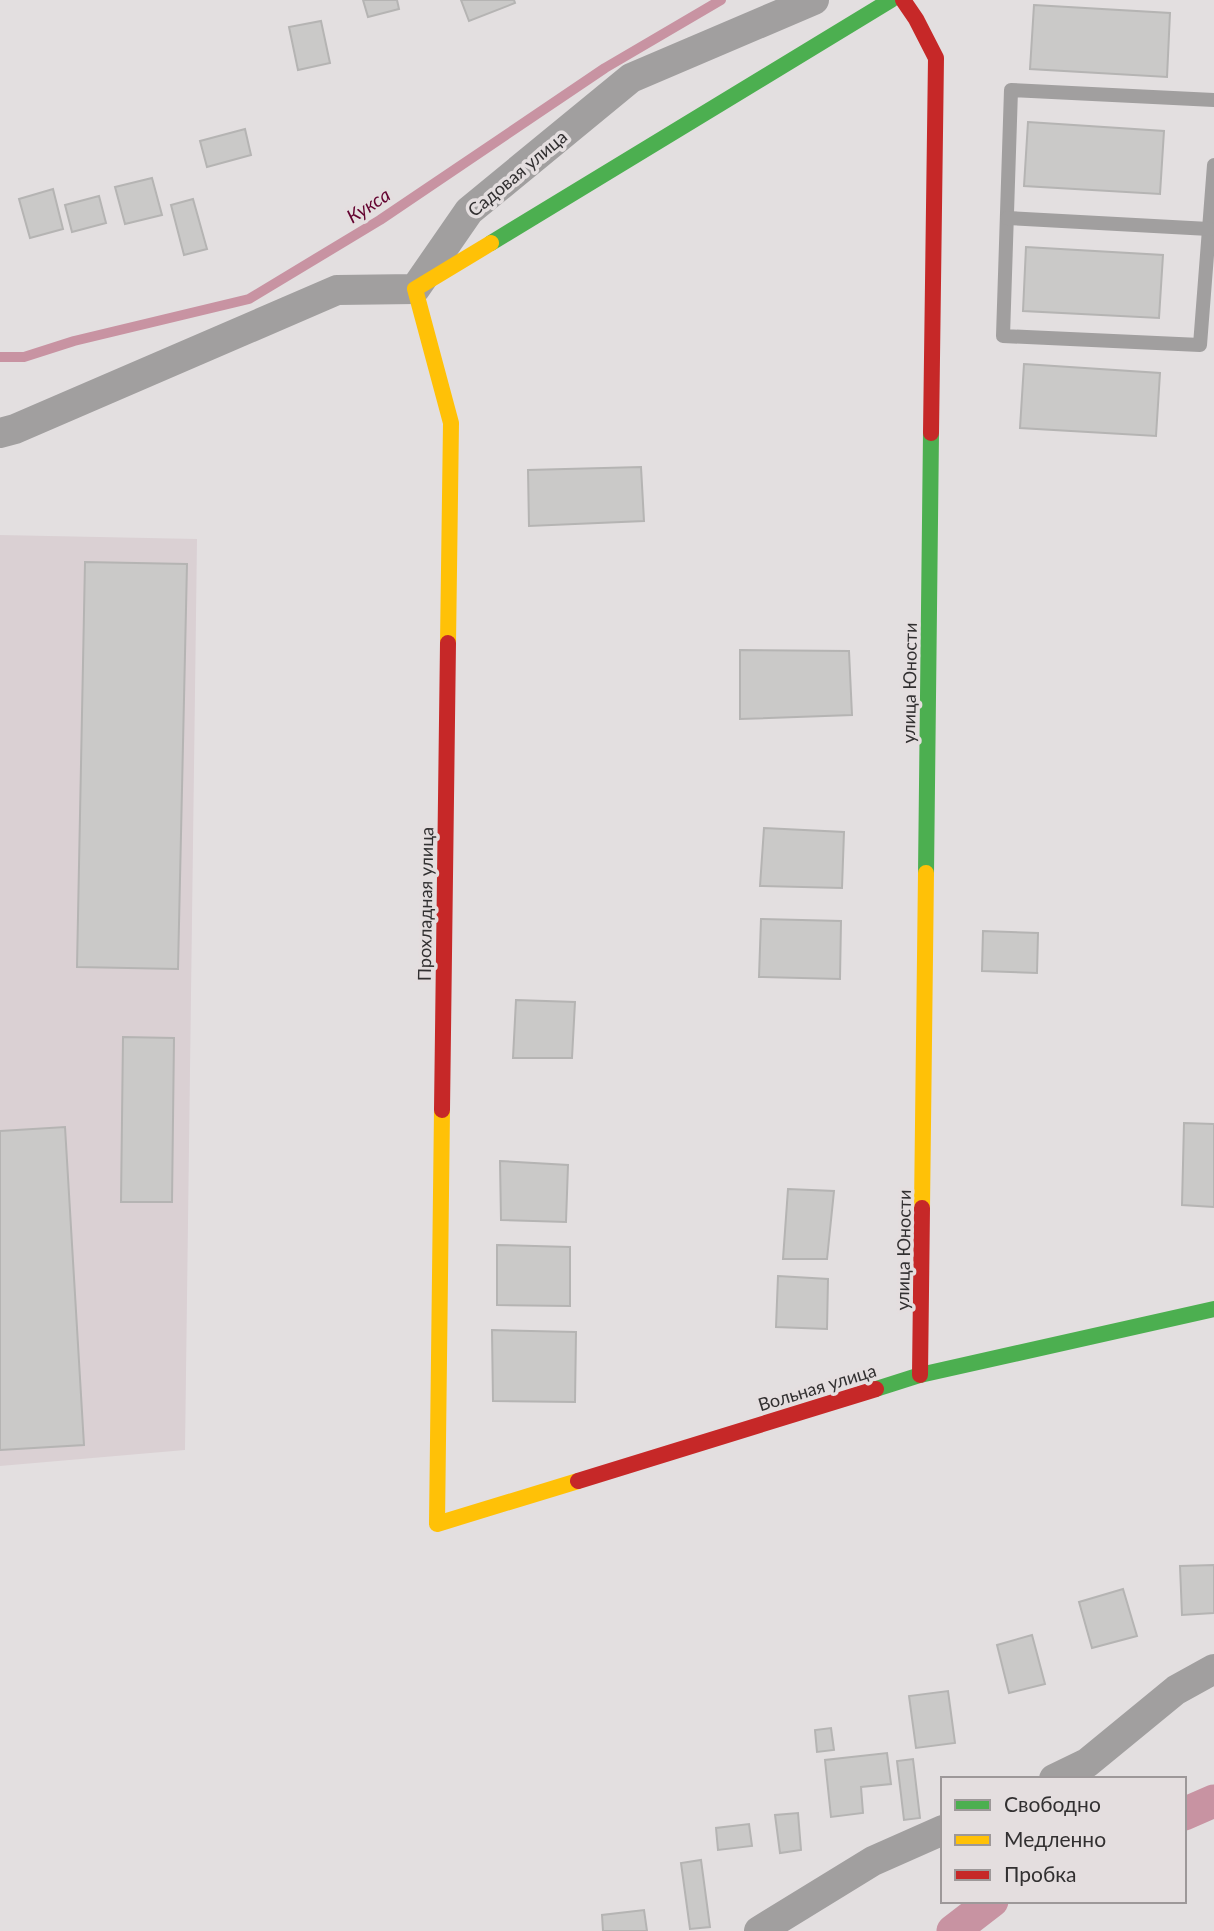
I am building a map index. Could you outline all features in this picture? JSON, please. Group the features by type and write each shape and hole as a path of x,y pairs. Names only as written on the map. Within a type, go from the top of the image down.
{"street":[{"name":"Садовая улица","path":"415,289 468,211 631,78 814,0"},
{"path":"0,433 15,429 337,290 415,289 891,0"},
{"name":"улица Юности","path":"902,0 916,19 936,58 920,1375"},
{"name":"Прохладная улица","path":"415,289 451,423 437,1524"},
{"name":"Вольная улица","path":"437,1524 920,1375 1214,1309"},
{"path":"1058,1777 1087,1763 1176,1690 1214,1669"},
{"path":"759,1931 873,1861 941,1831"}],"lane":[{"path":"1214,100 1011,90 1003,336 1207,345 1209,229 1214,165"},
{"path":"1007,218 1209,229"}],"shaded area":[{"path":"0,535 197,539 185,1450 0,1466"}],"building":[{"path":"363,0 397,0 399,9 368,17"},
{"path":"461,0 514,0 515,3 469,21"},
{"path":"1034,5 1170,13 1167,77 1030,69"},
{"path":"321,21 330,63 298,70 289,27"},
{"path":"1028,122 1164,131 1160,194 1024,186"},
{"path":"245,129 251,155 207,167 200,141"},
{"path":"152,178 162,215 125,224 115,187"},
{"path":"53,189 63,229 30,238 19,199"},
{"path":"99,196 106,223 72,232 65,205"},
{"path":"193,199 207,249 184,255 171,205"},
{"path":"1026,247 1163,255 1159,318 1023,311"},
{"path":"1024,364 1160,373 1156,436 1020,428"},
{"path":"641,467 644,521 529,526 528,470"},
{"path":"85,562 187,564 178,969 77,967"},
{"path":"740,650 849,651 852,715 740,719"},
{"path":"764,828 844,832 842,888 760,886"},
{"path":"761,919 841,921 840,979 759,977"},
{"path":"983,931 1038,933 1037,973 982,971"},
{"path":"516,1000 575,1002 572,1058 513,1058"},
{"path":"123,1037 174,1038 172,1202 121,1202"},
{"path":"1184,1123 1214,1124 1214,1207 1182,1205"},
{"path":"65,1127 84,1445 0,1450 0,1131"},
{"path":"500,1161 568,1165 566,1222 501,1220"},
{"path":"788,1189 834,1191 827,1259 783,1259"},
{"path":"497,1245 570,1247 570,1306 497,1305"},
{"path":"778,1276 828,1279 827,1329 776,1327"},
{"path":"492,1330 576,1332 575,1402 493,1401"},
{"path":"1214,1565 1214,1613 1182,1615 1180,1566"},
{"path":"1123,1589 1137,1636 1092,1648 1079,1602"},
{"path":"1032,1635 1045,1684 1009,1693 997,1645"},
{"path":"948,1691 955,1743 916,1748 909,1696"},
{"path":"831,1728 834,1750 817,1752 815,1730"},
{"path":"887,1753 891,1784 861,1787 863,1813 831,1817 825,1760"},
{"path":"913,1759 920,1818 904,1820 897,1761"},
{"path":"798,1813 801,1850 780,1853 775,1815"},
{"path":"749,1824 752,1846 718,1850 716,1828"},
{"path":"701,1860 710,1927 690,1929 681,1863"},
{"path":"644,1910 647,1931 603,1931 602,1915"}],"waterway":[{"name":"Кукса","path":"0,357 24,357 74,341 249,299 380,220 605,68 721,0"},
{"path":"1186,1813 1214,1801"},
{"path":"953,1931 989,1903"}],"traffic: fast":[{"path":"491,243 891,0"},
{"path":"926,873 931,433"},
{"path":"876,1389 920,1375 1214,1309"}],"traffic: slow":[{"path":"448,643 451,423 415,289 491,243"},
{"path":"922,1208 926,873"},
{"path":"442,1110 437,1524 578,1481"}],"traffic: jam":[{"path":"903,0 936,58 931,433"},
{"path":"442,1110 448,643"},
{"path":"920,1375 922,1208"},
{"path":"578,1481 876,1389"}]}
